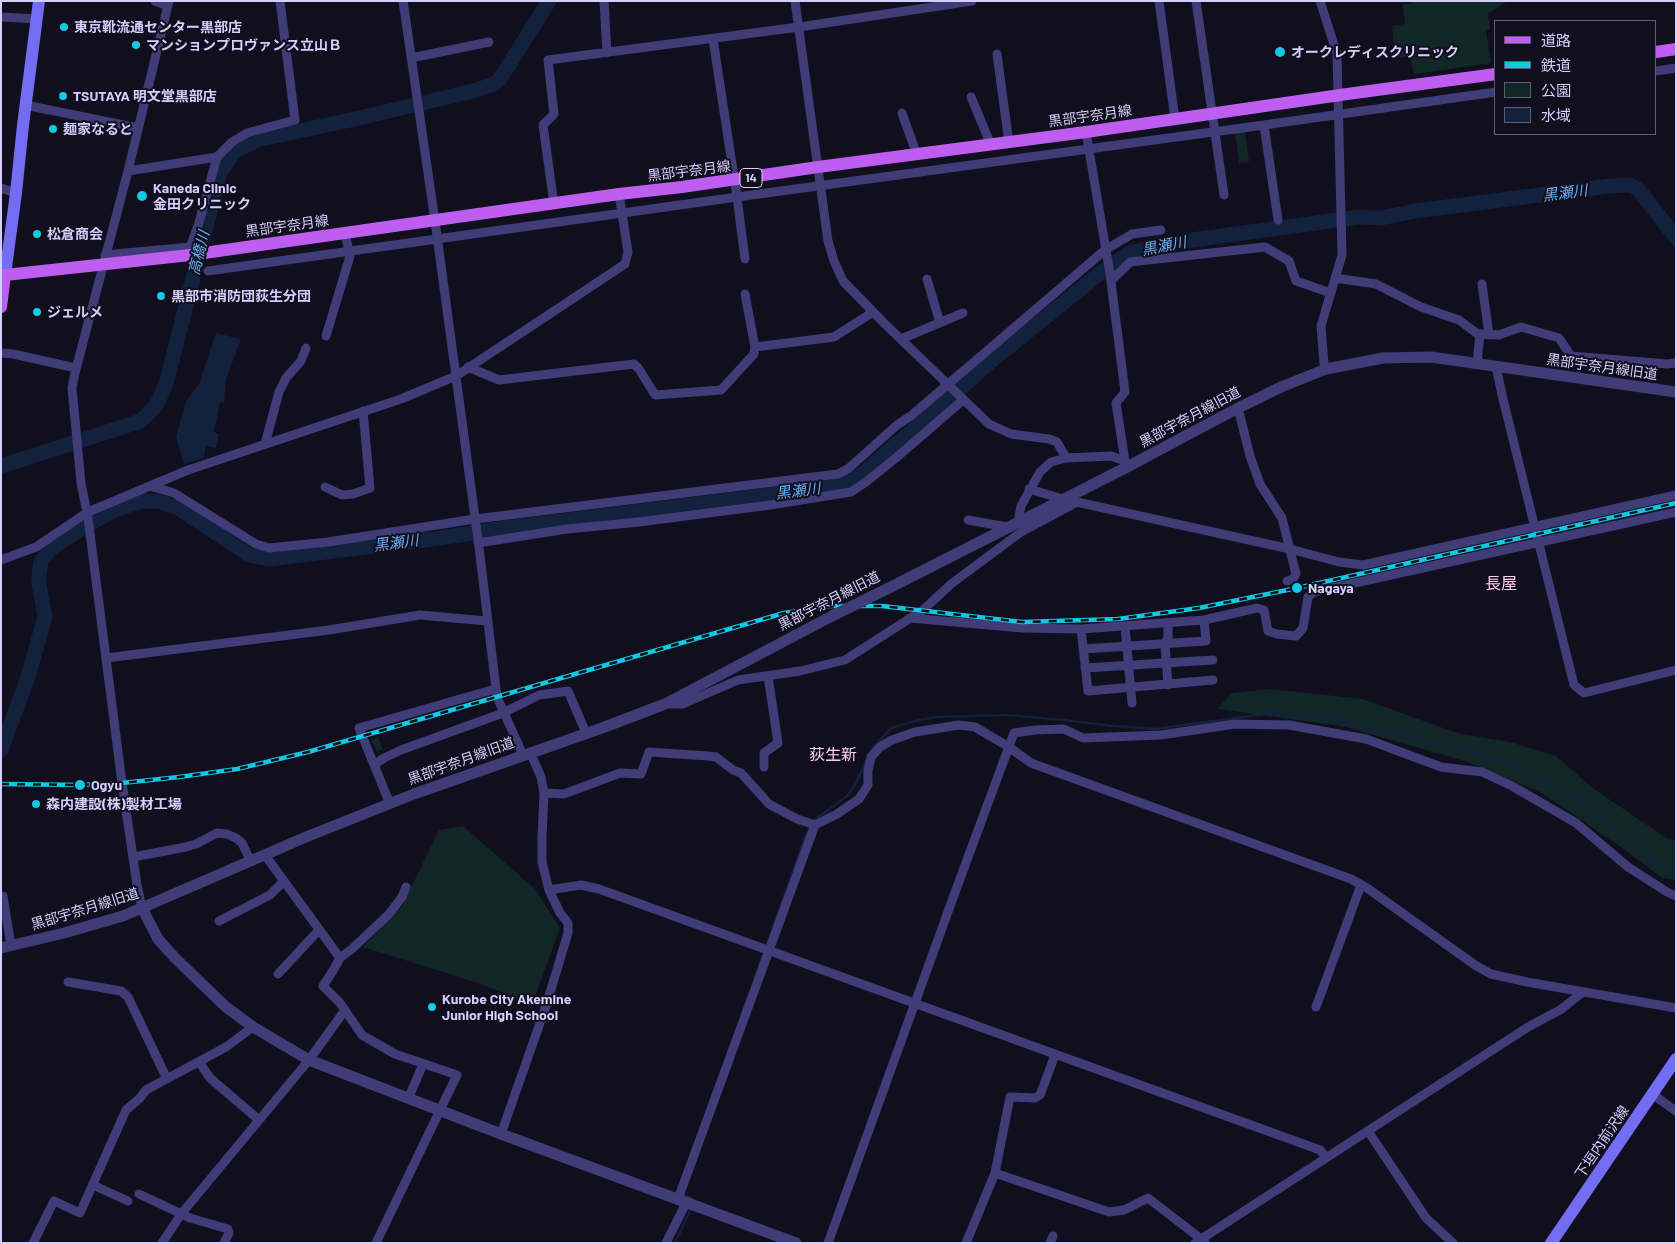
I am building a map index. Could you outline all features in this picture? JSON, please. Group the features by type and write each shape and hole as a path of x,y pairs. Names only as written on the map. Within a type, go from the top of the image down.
{"main road":[{"path":"1,307 3,275 16,193 25,105 39,1"},
{"path":"1657,52 1676,49"},
{"name":"黒部宇奈月線","path":"3,275 104,260 199,253 619,194 1009,143 1494,74"},
{"name":"下垣内前沢線","path":"1551,1243 1676,1059"}],"street":[{"path":"155,1 168,4 128,171 72,388 81,483 88,515 133,857 142,908 158,938 175,958 226,1007 253,1027 309,1060 501,1134 796,1243"},
{"path":"104,260 190,247 198,226 217,157 232,142 247,133 296,120 280,1"},
{"path":"403,1 438,239 496,697 526,754 541,777 544,793 542,862 549,890 560,913 568,923 568,933 562,959 501,1134"},
{"path":"604,1 607,53"},
{"path":"795,1 828,241 834,261 843,280 873,312 989,424 1010,434 1049,439 1057,442 1066,458"},
{"path":"554,204 543,125 554,114 548,60 799,27 972,1"},
{"path":"1159,1 1175,119"},
{"path":"1196,1 1224,195"},
{"path":"1320,1 1337,54 1342,255 1321,326 1326,369"},
{"path":"1,17 37,19"},
{"path":"713,38 746,259"},
{"path":"411,58 489,42"},
{"path":"997,54 1009,143"},
{"path":"1657,71 1676,68"},
{"path":"208,271 1494,92"},
{"path":"971,97 991,145"},
{"path":"25,105 138,128"},
{"path":"902,113 917,155"},
{"path":"1264,124 1278,220"},
{"path":"1086,132 1110,277 1126,392 1116,403 1127,463"},
{"path":"128,171 217,157"},
{"path":"1,188 16,193"},
{"path":"1,560 36,546 88,515 188,470 401,398 456,376 625,264 628,252 619,194"},
{"path":"150,486 174,493 256,544 269,548 337,541 475,521 838,474 849,468 897,425 949,386 1105,253 1132,234 1161,230"},
{"path":"326,336 350,256 345,233"},
{"path":"1110,277 1130,262 1265,247 1289,261 1296,281 1331,293"},
{"path":"1335,278 1376,284 1421,307 1459,320 1480,334 1499,335 1521,327 1559,338 1571,356 1667,364 1676,363"},
{"path":"928,279 940,324"},
{"path":"1482,284 1489,335"},
{"path":"468,367 499,380 634,364 655,395 721,390 754,354 755,347 745,294"},
{"path":"755,347 834,337 873,312"},
{"path":"901,339 963,313"},
{"path":"1477,363 1480,334"},
{"path":"266,444 279,392 286,378 301,361 306,348"},
{"path":"1,353 76,368"},
{"name":"黒部宇奈月線旧道","path":"6,947 103,922 142,908 314,834 390,804 665,704 832,616 1063,499 1127,463 1281,387 1326,369 1383,358 1431,357 1676,392"},
{"path":"1496,366 1574,685 1584,693 1676,670"},
{"path":"478,545 568,529 770,505 851,492 897,457 962,399"},
{"path":"1238,408 1250,456 1260,484 1282,518 1296,574 1293,579 1287,581"},
{"path":"325,487 342,495 354,494 370,488 363,411"},
{"path":"968,520 1012,525 1040,472 1051,462 1066,458 1111,456 1127,463"},
{"path":"1029,490 1290,549 1339,562 1363,565 1534,525 1676,495"},
{"path":"665,704 683,704 738,680 800,671 845,660 923,610 951,584 1021,532 1077,502"},
{"path":"910,618 1022,628 1081,629 1204,620 1257,608 1264,610 1268,630 1277,634 1296,636 1303,628 1308,597 1314,592 1676,512"},
{"path":"106,658 329,630 420,615 487,621"},
{"path":"1083,649 1206,641 1204,620"},
{"path":"1168,623 1166,644 1168,685"},
{"path":"1125,627 1132,703"},
{"path":"1081,629 1088,691 1213,680"},
{"path":"1085,668 1212,660"},
{"path":"764,767 764,753 778,743 768,676"},
{"path":"390,804 359,728 495,690"},
{"path":"374,765 401,750 503,713 538,695 568,691 586,733"},
{"path":"828,1243 1014,733 1064,729 1083,738 1160,735 1236,724 1289,725 1366,738 1441,767 1482,772 1512,786 1576,823 1628,867 1676,896"},
{"path":"666,1243 815,825 837,814 859,799 868,785 871,757 880,747 892,740 915,732 959,725 975,727 1031,763 1351,879 1475,965 1491,974 1676,1008"},
{"path":"544,793 564,794 620,773 641,774 649,752 708,756 716,757 733,770 741,773 769,804 797,819 815,825"},
{"path":"133,857 186,847 196,844 216,833 236,838 242,843 251,862"},
{"path":"265,855 340,958"},
{"path":"219,921 270,895 283,882"},
{"path":"549,890 580,885 599,889 1320,1150 1326,1157"},
{"path":"1316,1007 1361,885"},
{"path":"376,1243 457,1075 395,1054 362,1035 340,1003 323,986 340,958 352,950 389,914 402,897 406,887"},
{"path":"3,896 6,947"},
{"path":"278,974 319,930"},
{"path":"68,982 121,991 128,997 167,1079"},
{"path":"995,1173 1109,1212 1124,1210 1148,1198 1200,1241 1326,1157 1528,1027 1560,1010 1583,992"},
{"path":"162,1243 182,1213 309,1060 345,1010"},
{"path":"33,1243 54,1202 80,1213 126,1110 146,1090 226,1047 253,1027"},
{"path":"966,1243 995,1173 1010,1098 1035,1098 1040,1095 1055,1055"},
{"path":"199,1062 210,1078 259,1120"},
{"path":"409,1098 423,1064"},
{"path":"1652,1094 1676,1111"},
{"path":"1368,1131 1426,1218 1453,1243"},
{"path":"93,1185 128,1201"},
{"path":"139,1194 190,1218 228,1229 229,1233 224,1243"}],"green space":[{"path":"1412,1 1508,1 1488,14 1490,30 1486,31 1491,63 1414,74 1410,57 1395,57 1392,26 1405,24 1403,5 1412,3"},
{"path":"1245,131 1249,162 1239,163 1235,132"},
{"path":"1270,689 1363,699 1457,733 1510,742 1556,756 1594,789 1668,839 1676,840 1676,880 1662,878 1542,793 1465,761 1342,726 1217,709 1232,693"},
{"path":"378,737 383,749 377,752 371,740"},
{"path":"463,826 535,889 560,928 532,1005 481,984 363,947 402,906 439,830"}],"water":[{"path":"216,333 241,339 226,379 224,403 220,402 214,432 219,434 216,448 206,446 204,458 184,464 176,437 186,401 199,384"}],"waterway":[{"name":"高橋川","path":"1,466 141,421 156,406 166,384 220,173 234,152 257,140 355,119 473,91 494,84 500,79 549,1"},
{"name":"黒瀬川","path":"1,750 27,680 45,617 39,584 41,562 50,549 82,528 113,511 138,502 158,501 178,508 249,555 269,559 827,488 860,476 989,363 1099,274 1130,253 1163,244 1359,217 1381,218 1415,211 1630,185 1639,190 1676,238"},
{"path":"870,753 891,728 918,720 937,717 1008,715 1155,729 1272,713 1334,718 1457,748 1495,759 1520,770 1565,793 1607,821 1661,868 1676,878"},
{"path":"766,947 807,832 813,821 847,796 856,783 866,761"},
{"path":"755,977 764,952"},
{"path":"682,1193 692,1199"},
{"path":"675,1243 691,1209"}],"railway":[{"path":"1,784 80,785 122,783 237,769 308,752 784,613 831,606 882,606 1022,622 1118,619 1199,608 1297,588 1676,503"}],"place":[{"name":"東京靴流通センター黒部店","path":"64,27"},
{"name":"マンションプロヴァンス立山Ｂ","path":"136,45"},
{"name":"オークレディスクリニック","path":"1280,52"},
{"name":"TSUTAYA 明文堂黒部店","path":"63,96"},
{"name":"麺家なると","path":"53,129"},
{"name":"Kaneda Clinic 金田クリニック","path":"142,196"},
{"name":"松倉商会","path":"37,234"},
{"name":"黒部市消防団荻生分団","path":"161,296"},
{"name":"ジェルメ","path":"37,312"},
{"name":"Nagaya","path":"1297,588"},
{"name":"Ogyu","path":"80,785"},
{"name":"森内建設(株)製材工場","path":"36,804"},
{"name":"Kurobe City Akemine Junior High School","path":"432,1007"}],"district":[{"name":"長屋","path":"1501,584"},
{"name":"荻生新","path":"833,755"}]}
